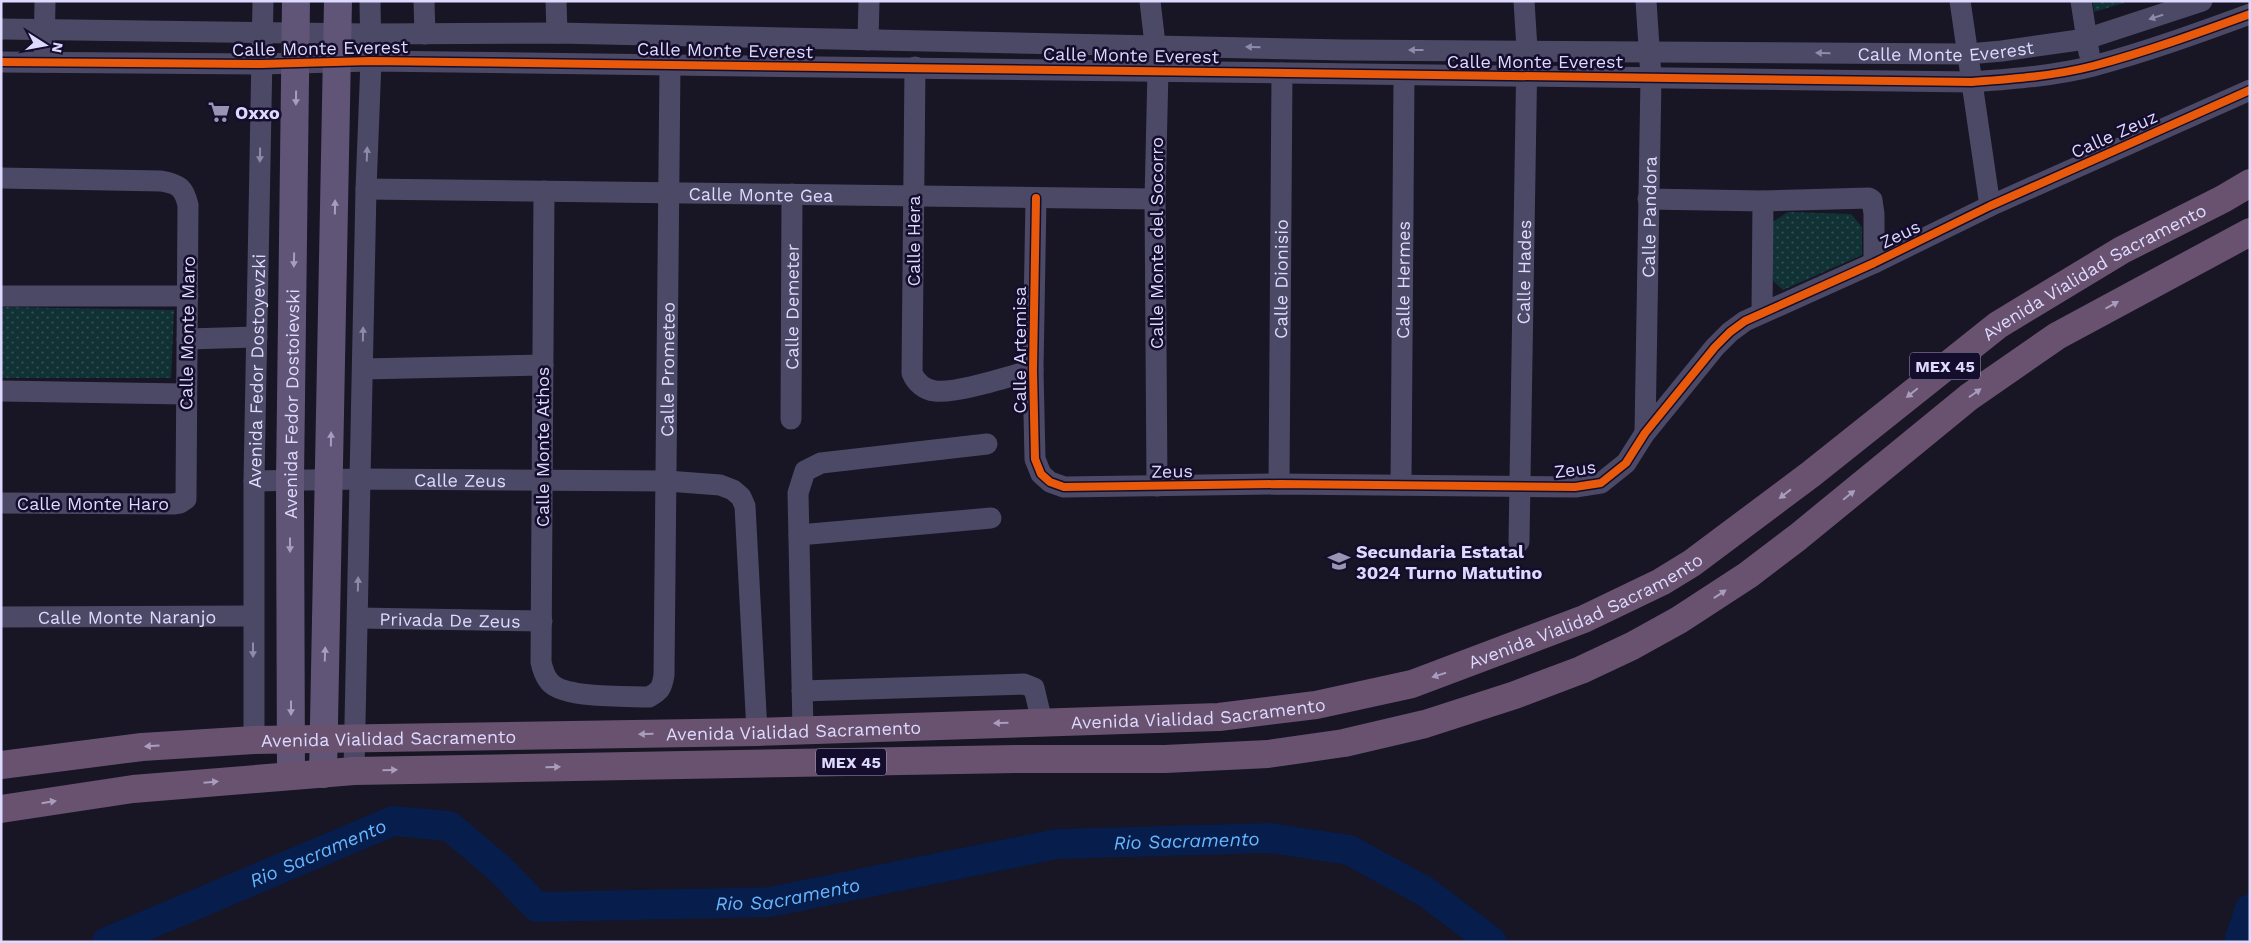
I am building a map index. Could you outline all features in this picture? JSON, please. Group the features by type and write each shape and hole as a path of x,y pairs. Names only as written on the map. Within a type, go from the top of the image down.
{"highway":[{"name":"Avenida Vialidad Sacramento","path":"1,765 142,746 254,740 757,732 1220,716 1316,705 1412,684 1448,672 1584,619 1661,582 1724,541 2005,320 2122,250 2223,199 2250,183"},
{"name":"Avenida Vialidad Sacramento","path":"1,809 133,788 354,771 1006,759 1174,758 1268,754 1308,749 1425,724 1515,695 1580,670 1632,646 1678,620 1748,575 1798,537 1969,397 2057,336 2250,232"}],"main road":[{"path":"295,32 296,1"},
{"path":"323,774 338,1"},
{"name":"Avenida Fedor Dostoievski","path":"291,776 290,480 295,32"}],"street":[{"path":"44,62 45,1"},
{"name":"Avenida Fedor Dostoyevzki","path":"254,740 254,482 263,1"},
{"path":"354,771 366,189 371,61 370,1"},
{"path":"424,1 425,34"},
{"path":"556,1 557,33"},
{"path":"868,40 869,1"},
{"name":"Calle Monte del Socorro","path":"1150,1 1157,44 1158,70 1155,199 1157,486"},
{"name":"Calle Hades","path":"1519,542 1527,75 1524,1"},
{"name":"Calle Pandora","path":"1645,433 1651,77 1651,51 1646,1"},
{"path":"1960,1 1990,206"},
{"path":"2081,1 2092,66"},
{"name":"Calle Monte Everest","path":"1,29 370,34 557,33 1157,44 1345,50 1968,54 2002,51 2086,38 2202,1"},
{"name":"Calle Monte Everest","path":"1,62 261,64 371,61 1972,82 2045,74 2092,66 2191,36 2250,14"},
{"name":"Calle Prometeo","path":"566,692 648,697 660,691 664,675 670,65"},
{"name":"Calle Hera","path":"915,67 912,373 914,380 926,389 946,392 1033,370"},
{"name":"Calle Dionisio","path":"1278,484 1282,73"},
{"name":"Calle Hermes","path":"1401,485 1404,75"},
{"name":"Calle Zeuz","path":"1990,206 2250,90"},
{"name":"Calle Monte Maro","path":"1,178 161,181 172,182 182,188 188,205 185,394 186,494 184,502"},
{"name":"Calle Monte Gea","path":"366,189 1155,199"},
{"name":"Calle Monte Athos","path":"544,191 541,662 545,676 552,685 566,692"},
{"name":"Calle Demeter","path":"791,419 792,194"},
{"name":"Calle Artemisa","path":"1036,198 1033,370 1035,459 1041,474 1050,482 1064,487"},
{"path":"1648,199 1762,201 1871,199 1874,214 1874,263"},
{"path":"1762,201 1762,312"},
{"name":"Zeus","path":"1064,487 1278,484 1575,487 1601,484 1626,463 1645,433 1715,347 1730,332 1762,312 1874,263 1990,206"},
{"path":"1,296 188,296"},
{"path":"187,338 257,337"},
{"path":"363,369 543,365"},
{"path":"1,392 185,394"},
{"path":"803,730 798,492 805,471 821,463 987,444"},
{"name":"Calle Zeus","path":"254,482 360,479 667,481 720,485 733,490 741,497 745,506 757,732"},
{"name":"Calle Monte Haro","path":"1,503 173,504 184,502"},
{"path":"799,535 991,518"},
{"name":"Calle Monte Naranjo","path":"1,617 253,616"},
{"name":"Privada De Zeus","path":"358,618 542,621"},
{"path":"802,691 1024,684 1034,688 1042,722"}],"green space":[{"path":"2093,1 2130,1 2094,12"},
{"path":"1788,212 1851,214 1862,227 1862,255 1783,290 1773,281 1771,223"},
{"path":"1,307 174,310 171,378 1,378"}],"waterway":[{"name":"Rio Sacramento","path":"107,942 393,821 449,826 498,867 537,907 770,902 1057,844 1271,838 1349,850 1426,892 1492,942"},
{"name":"Rio Sacramento","path":"2239,942 2250,909"}],"cycle path":[{"path":"1,62 261,64 371,61 1972,82 2048,75 2093,66 2113,61 2250,14"},
{"path":"1036,198 1033,370 1035,459 1041,474 1050,482 1064,487 1279,484 1575,487 1601,483 1626,463 1645,433 1715,347 1730,332 1745,321 1874,263 1990,206 2250,90"}],"place":[{"name":"Oxxo","path":"219,112"},
{"name":"Secundaria Estatal 3024 Turno Matutino","path":"1339,561"}]}
